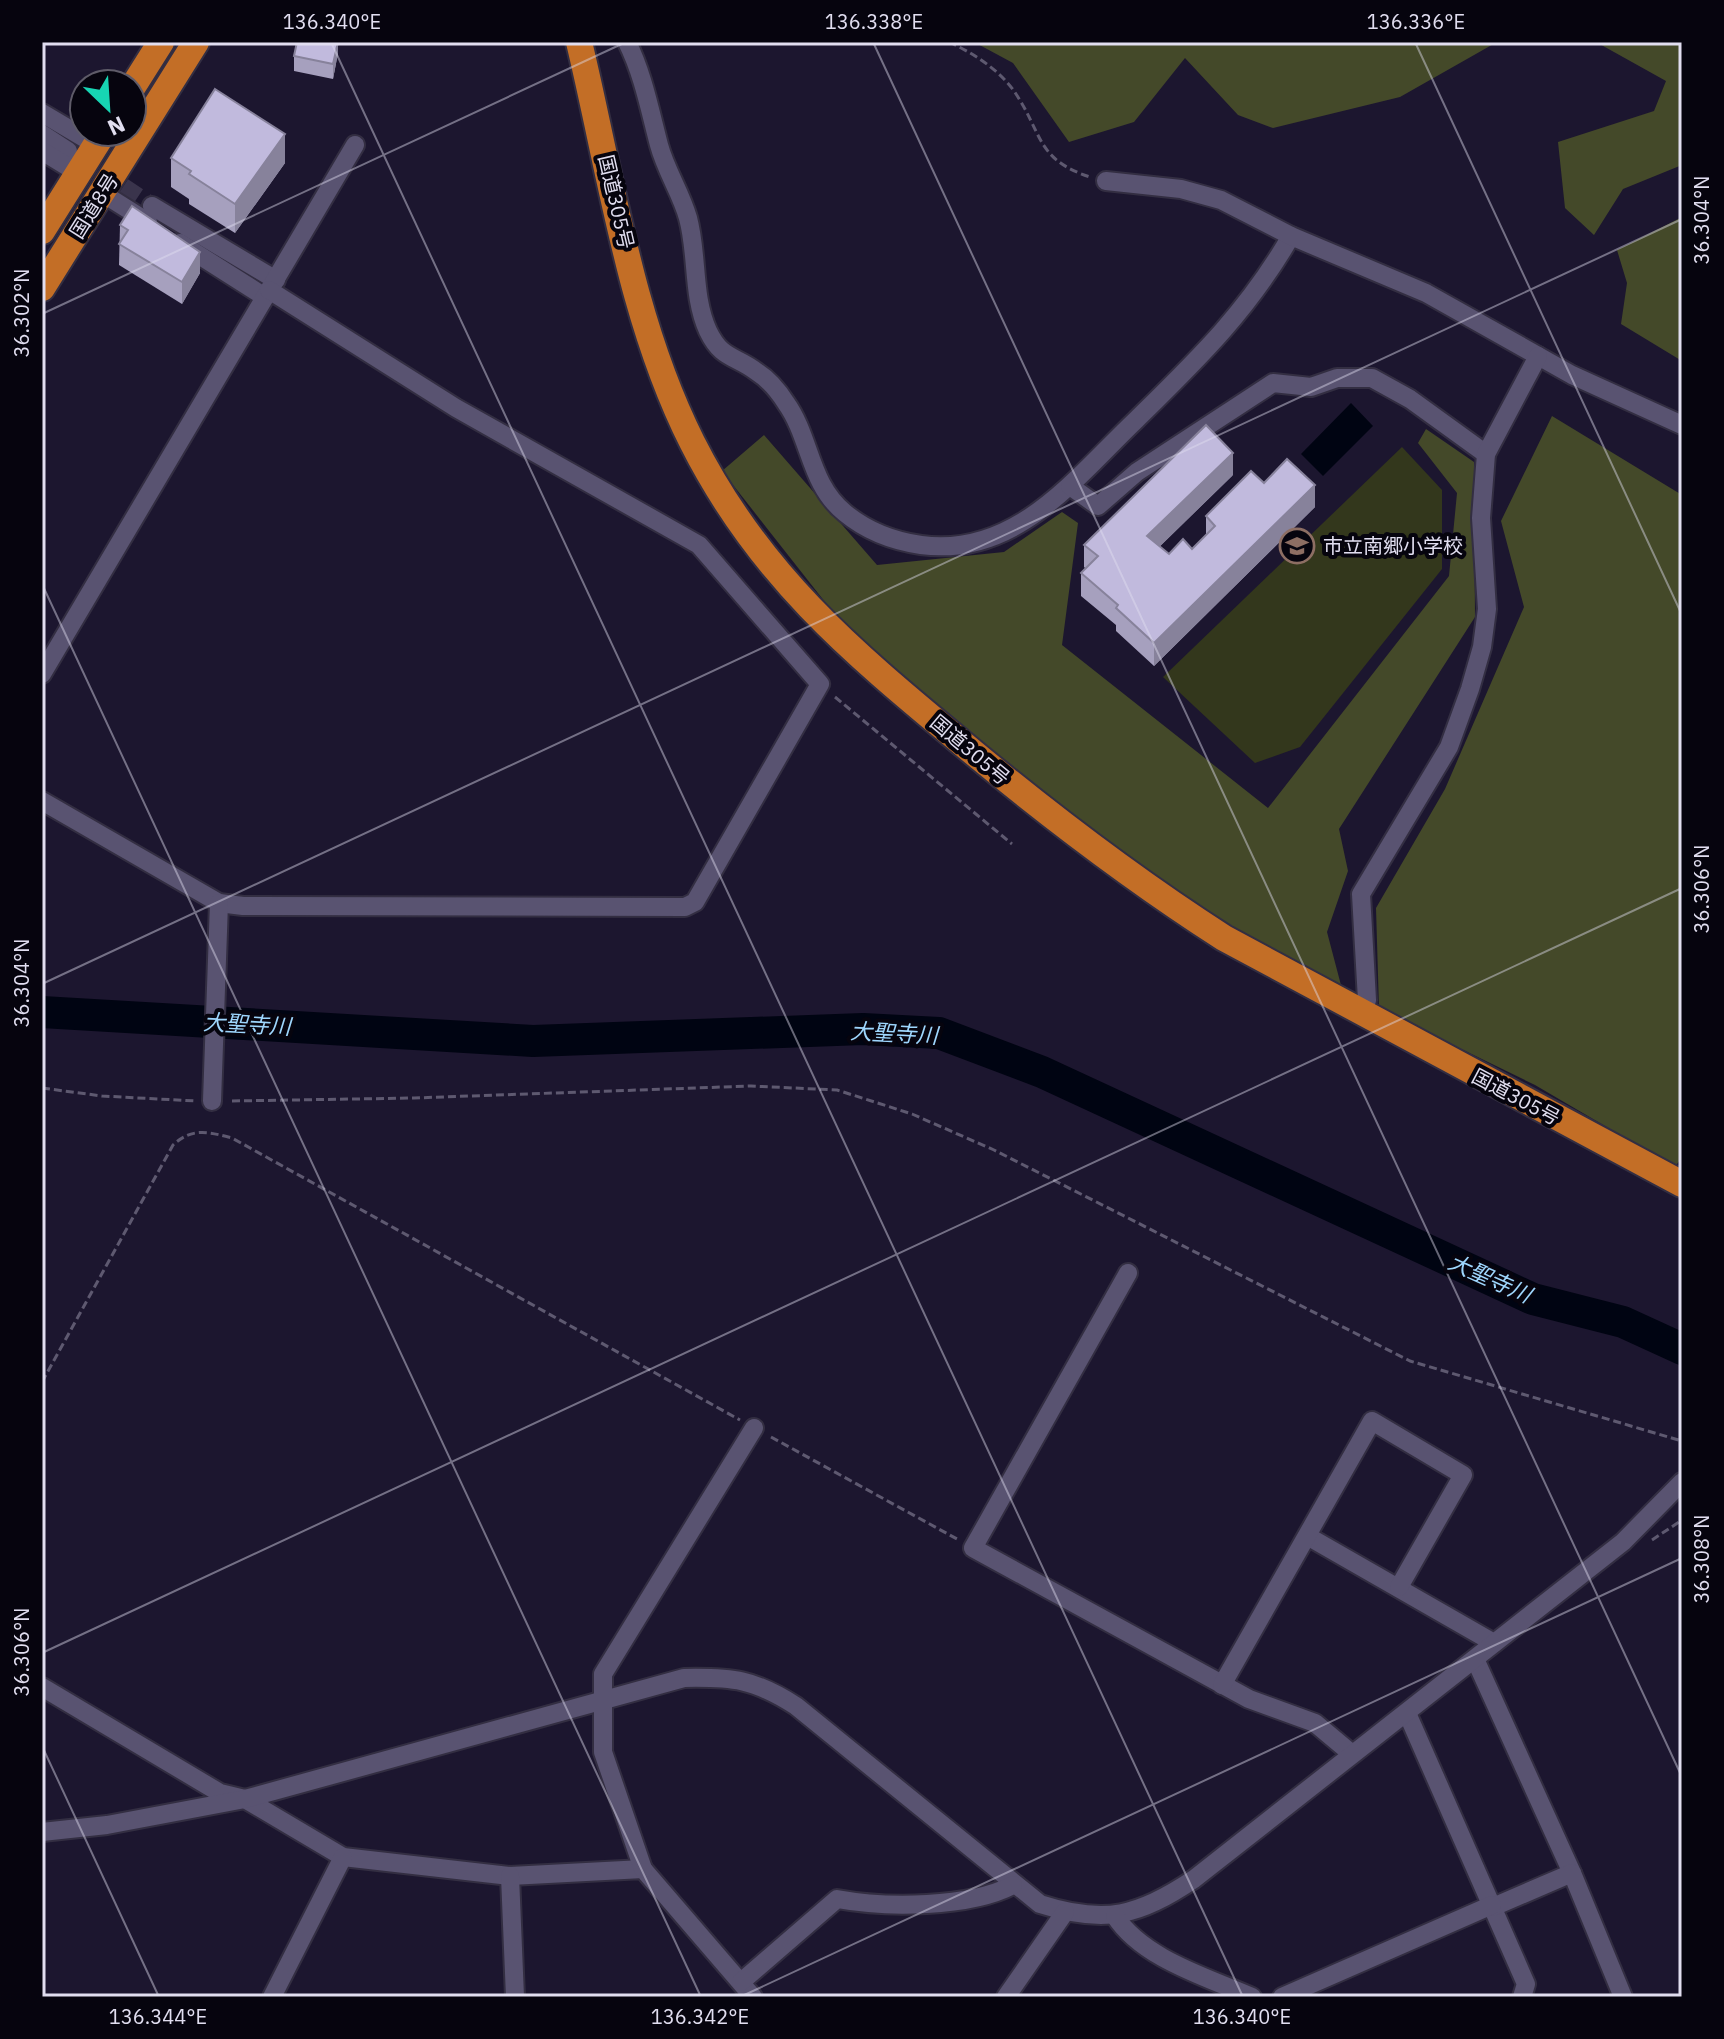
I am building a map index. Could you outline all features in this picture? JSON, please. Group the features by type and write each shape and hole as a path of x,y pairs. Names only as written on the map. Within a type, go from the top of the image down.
{"highway":[{"path":"145,68 161,42"},
{"name":"国道8号","path":"42,288 196,42"},
{"name":"国道305号","path":"579,42 643,314 690,440 713,480 773,567 825,627 860,659 1118,868 1224,938 1682,1184"},
{"name":"国道8号","path":"42,231 73,162 89,148"}],"street":[{"path":"627,42 654,119 659,147 688,219 707,328 723,355 757,372 784,399 798,423 813,470 828,496 844,513 893,541 933,547 969,545 1007,532 1030,519 1070,486 1230,327 1291,236"},
{"path":"42,113 68,124"},
{"path":"42,134 73,162"},
{"path":"42,674 355,145"},
{"path":"42,151 73,162"},
{"path":"1106,181 1181,189 1221,200 1291,236 1426,293 1538,356 1682,425"},
{"path":"102,193 270,289"},
{"path":"42,801 219,903 243,906 685,907 695,902 820,684 699,545 456,408 270,289 152,206"},
{"path":"1354,1009 1367,1000 1368,984 1361,894 1449,747 1482,647 1487,609 1481,518 1486,454 1538,356"},
{"path":"1070,486 1098,506 1137,472 1273,383 1311,387 1337,378 1372,378 1410,399 1486,454"},
{"path":"212,1101 219,903"},
{"path":"1128,1273 973,1548 1249,1699 1315,1723 1352,1754"},
{"path":"1222,1685 1309,1537 1372,1421 1463,1475 1399,1587"},
{"path":"753,1997 643,1869 603,1752 603,1674 754,1428"},
{"path":"42,1832 107,1825 245,1799 684,1678 733,1677 765,1686 796,1706 1040,1904 1065,1912 1115,1916 1133,1913 1166,1898 1194,1879 1407,1713 1623,1542 1682,1482"},
{"path":"1309,1537 1494,1643"},
{"path":"1475,1659 1572,1873 1623,1997"},
{"path":"42,1687 220,1793 245,1799 343,1857 510,1876 643,1869"},
{"path":"1407,1713 1526,1984 1522,1997"},
{"path":"272,1997 343,1857"},
{"path":"1282,1997 1572,1873"},
{"path":"510,1876 515,1997"},
{"path":"741,1982 837,1899 857,1902 956,1901 994,1895 1013,1885"},
{"path":"1006,1997 1065,1912"},
{"path":"1115,1916 1124,1930 1166,1958 1252,1997"}],"path":[{"path":"949,42 983,61 1008,84 1058,164 1067,170 1106,181"},
{"path":"820,684 1012,844"},
{"path":"42,1088 102,1096 212,1101 430,1098 751,1086 837,1090 912,1114 994,1150 1410,1361 1682,1441"},
{"path":"42,1382 173,1145 182,1136 206,1131 232,1138 973,1548"}],"green space":[{"path":"974,42 1497,42 1400,97 1273,128 1238,115 1185,58 1134,122 1069,142 1013,63"},
{"path":"1596,42 1682,42 1682,165 1623,189 1594,235 1565,208 1558,142 1654,111 1666,81"},
{"path":"1682,217 1682,361 1621,324 1627,283 1617,250"},
{"path":"1552,416 1682,495 1682,1157 1675,1167 1535,1085 1379,1009 1376,908 1445,789 1524,607 1501,521"},
{"path":"1426,429 1474,462 1475,617 1339,829 1348,871 1327,932 1342,989 1135,875 869,658 722,471 764,435 877,565 1004,552 1062,512 1078,523 1062,645 1268,808 1449,576 1457,493 1418,443"},
{"path":"1402,447 1442,490 1442,569 1300,747 1255,763 1163,677"}],"shaded area":[{"path":"1351,403 1373,426 1323,476 1301,454"}],"building":[{"path":"297,42 338,42 333,64 294,56"},
{"path":"215,89 285,134 235,204 189,174 191,171 171,158"},
{"path":"132,206 200,252 182,282 119,244 128,230 120,225"},
{"path":"1206,425 1233,453 1147,536 1169,554 1183,539 1192,549 1215,526 1206,516 1251,471 1264,483 1287,459 1315,485 1154,643 1116,608 1118,605 1081,573 1098,556 1084,545"}],"waterway":[{"name":"大聖寺川","path":"42,1012 533,1041 863,1029 939,1033 1042,1072 1533,1299 1623,1322 1682,1349"}],"tunnel":[{"path":"78,157 152,206"}],"place":[{"name":"市立南郷小学校","path":"1297,546"}]}
